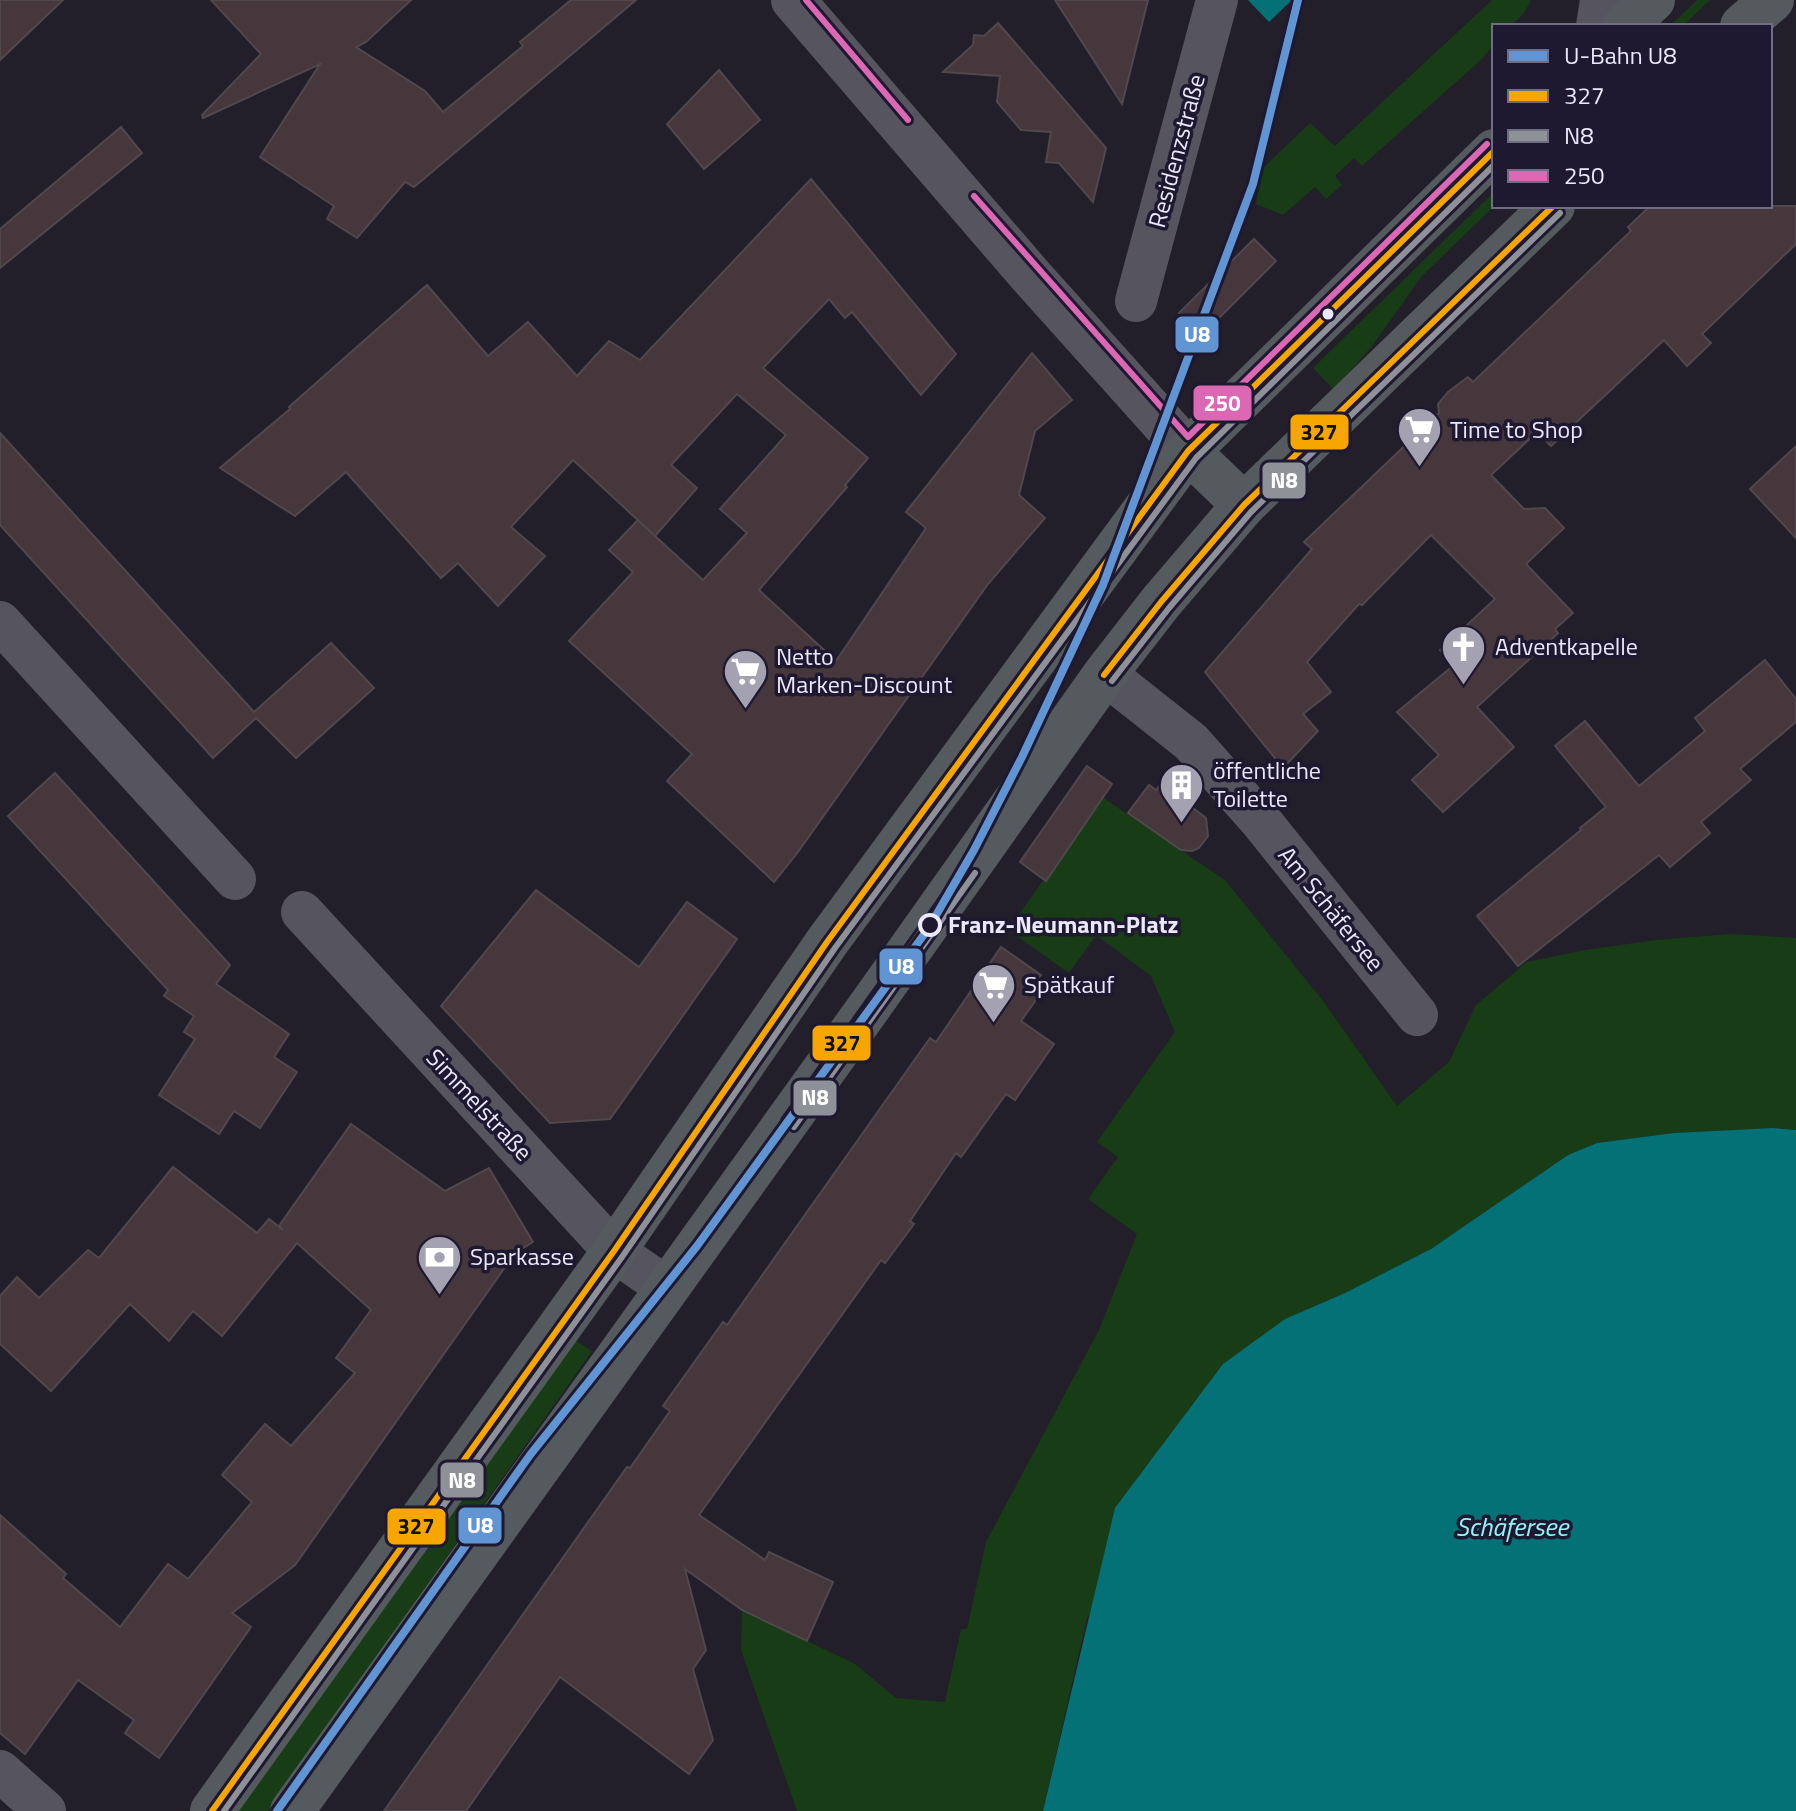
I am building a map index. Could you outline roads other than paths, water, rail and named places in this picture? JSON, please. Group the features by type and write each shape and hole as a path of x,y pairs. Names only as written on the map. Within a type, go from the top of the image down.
{"main road":[{"path":"1627,24 1653,0"},
{"path":"1744,24 1772,0"},
{"path":"212,1811 614,1251 827,942 1188,451 1492,153"},
{"path":"292,1811 1105,674 1161,602 1244,505 1551,208"},
{"path":"1188,451 1244,505"}],"street":[{"name":"Residenzstraße","path":"1136,301 1217,0"},
{"path":"1598,24 1602,0"},
{"path":"809,5 1067,318 1188,451"},
{"path":"7,643 235,879"},
{"name":"Am Schäfersee","path":"1105,674 1191,742 1260,820 1417,1015"},
{"name":"Simmelstraße","path":"302,912 614,1251 667,1288"},
{"path":"0,1771 45,1811"}],"water":[{"path":"1248,0 1292,0 1269,22"},
{"name":"Schäfersee","path":"1773,1128 1796,1130 1796,1811 1043,1811 1115,1508 1223,1364 1285,1319 1345,1293 1431,1249 1568,1155 1597,1143 1674,1133"}],"metro line":[{"name":"U8","path":"277,1811 530,1455 697,1246 928,929 974,850 1022,757 1103,585 1253,184 1298,0"}],"place":[{"name":"Time to Shop","path":"1419,469"},
{"name":"Adventkapelle","path":"1464,686"},
{"name":"Netto Marken-Discount","path":"745,710"},
{"name":"öffentliche Toilette","path":"1182,824"},
{"name":"Franz-Neumann-Platz","path":"930,925"},
{"name":"Spätkauf","path":"993,1024"},
{"name":"Sparkasse","path":"439,1296"}]}
